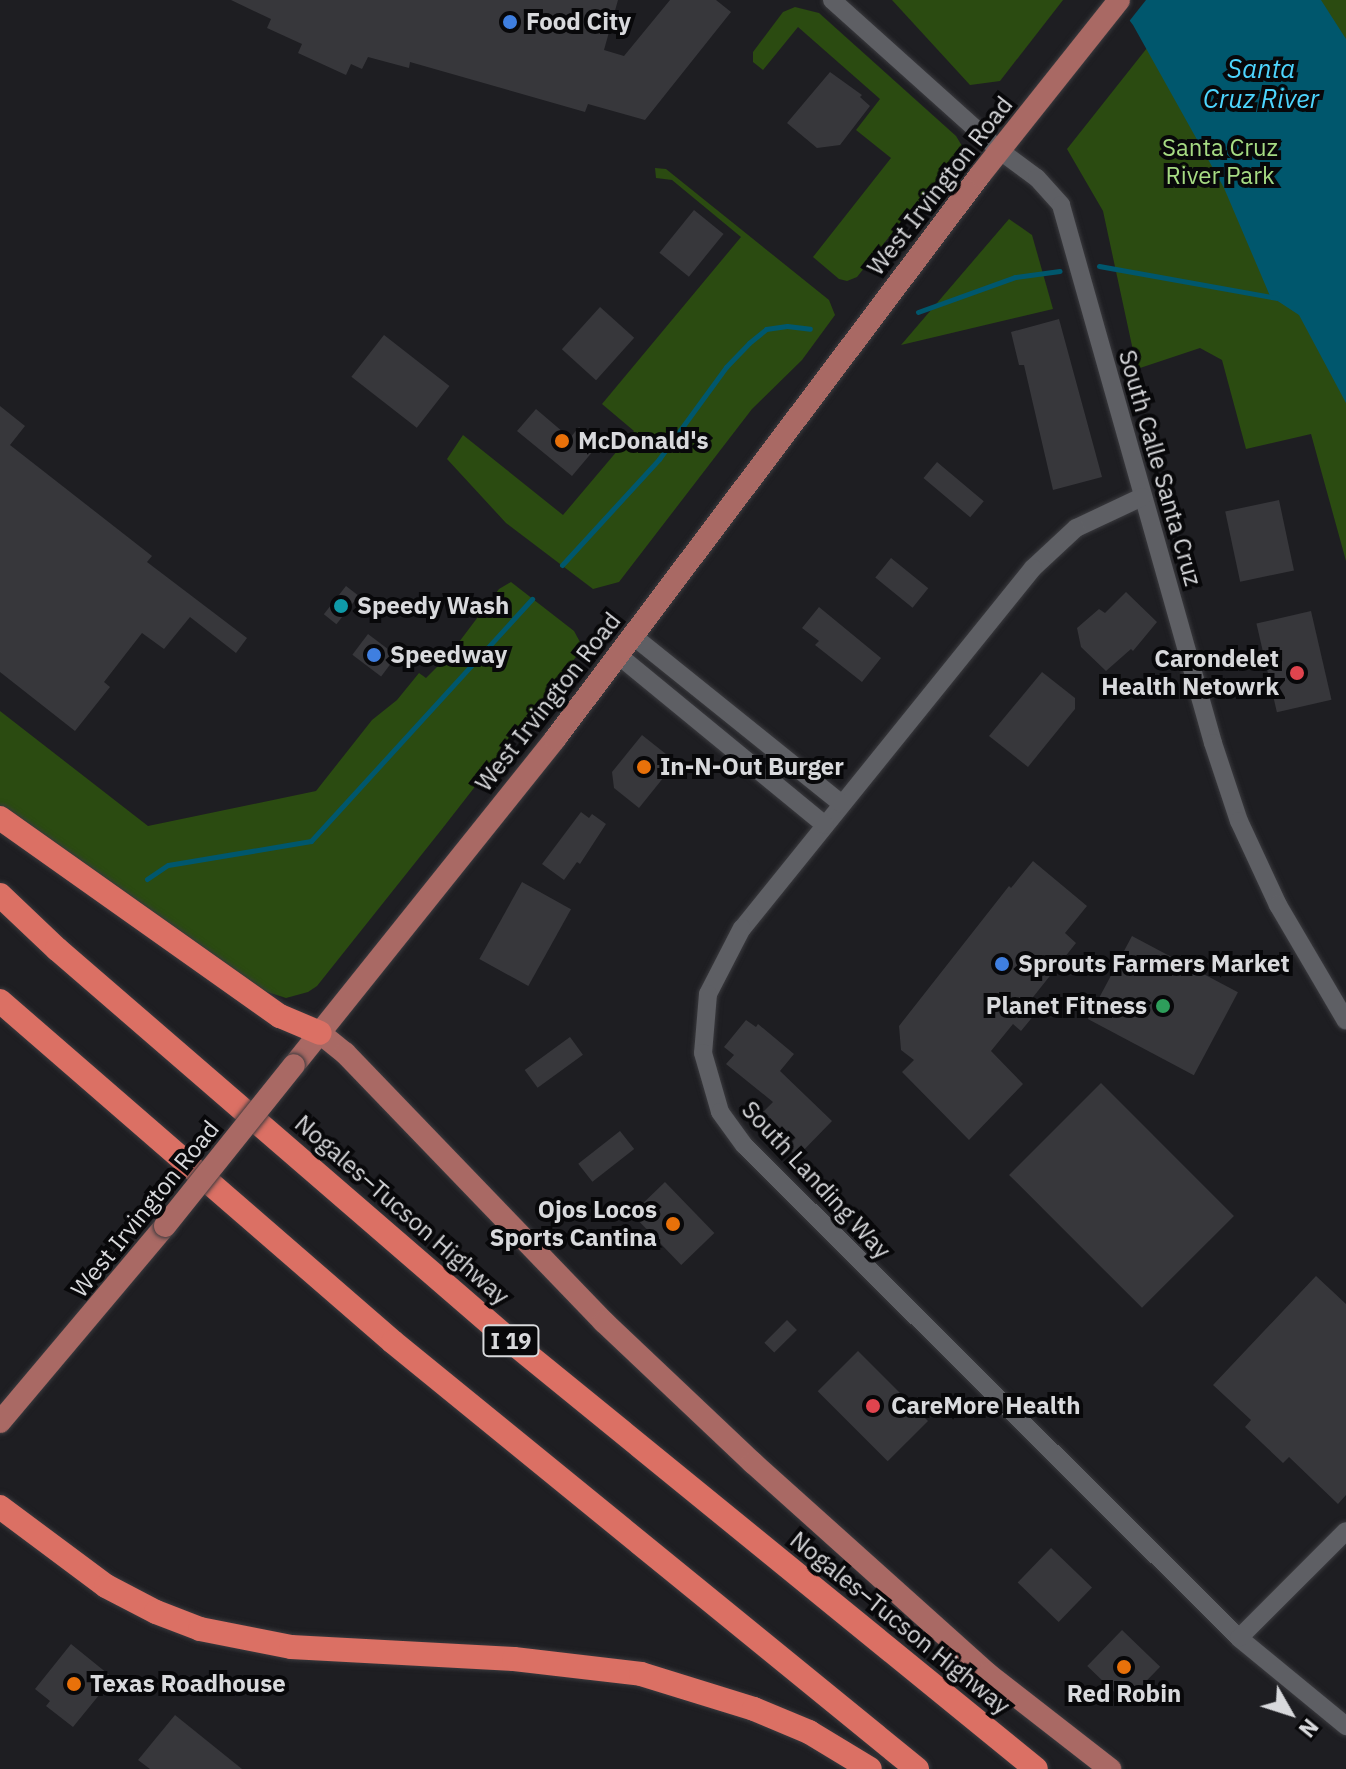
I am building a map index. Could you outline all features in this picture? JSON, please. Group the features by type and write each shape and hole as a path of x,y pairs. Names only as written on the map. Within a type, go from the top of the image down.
{"highway":[{"path":"0,818 280,1016 320,1033"},
{"name":"Nogales–Tucson Highway","path":"0,895 68,959 507,1338 1036,1769"},
{"path":"0,1001 404,1352 917,1769"},
{"path":"0,1507 106,1586 156,1612 200,1629 291,1647 514,1659 641,1674 754,1709 809,1732 870,1769"}],"main road":[{"name":"West Irvington Road","path":"0,1422 165,1226 633,636 999,150 1119,0"},
{"path":"320,1033 345,1053 604,1322 730,1442 988,1674 1110,1769"}],"street":[{"name":"South Calle Santa Cruz","path":"832,0 999,150 1037,178 1061,205 1213,743 1239,821 1278,905 1346,1021"},
{"name":"South Landing Way","path":"1142,497 1091,519 1053,547 742,928 708,994 703,1053 720,1112 744,1145 1239,1638 1346,1726"},
{"path":"633,636 842,804"},
{"path":"618,655 825,825"},
{"path":"1239,1638 1346,1531"}],"green space":[{"path":"892,0 1063,0 1000,81 970,85"},
{"name":"Santa Cruz River Park","path":"1185,0 1346,0 1346,561 1311,434 1246,449 1222,360 1200,348 1137,369 1103,211 1067,149"},
{"path":"795,7 819,13 956,136 962,146 959,165 905,217 857,277 847,281 839,279 813,257 891,158 856,130 880,99 798,27 763,70 753,62 753,52 783,12"},
{"path":"655,168 666,169 829,300 835,315 802,360 752,409 619,582 593,589 506,523 447,459 463,435 563,515 634,431 602,404 741,237 672,180 656,178"},
{"path":"1009,219 1032,235 1053,309 901,345"},
{"path":"511,582 574,631 580,642 579,653 317,986 308,992 286,998 261,990 0,806 0,711 148,826 316,791 372,720 397,700 419,673 426,678 450,654 499,589"}],"water":[{"name":"Santa Cruz River","path":"1114,0 1321,0 1346,39 1346,403 1299,315 1270,296 1224,188 1133,25"}],"pier":[{"path":"1110,0 1146,0 1127,24"}],"building":[{"path":"231,0 618,0 604,50 624,56 670,0 716,0 731,12 645,120 588,104 585,112 410,62 409,68 368,57 362,69 351,64 346,75 298,53 302,44 267,28 271,19"},
{"path":"830,72 862,95 860,97 870,106 840,145 817,148 787,123"},
{"path":"694,210 724,234 689,277 659,253"},
{"path":"600,307 634,338 596,380 562,349"},
{"path":"1059,319 1102,477 1053,490 1024,365 1019,365 1011,332"},
{"path":"384,335 449,386 417,428 351,377"},
{"path":"0,406 25,426 10,445 152,556 147,562 247,638 236,653 190,617 164,649 142,633 104,682 110,687 75,731 0,672"},
{"name":"McDonald's","path":"536,409 570,438 579,427 599,444 572,476 517,431"},
{"path":"937,462 984,501 970,517 924,478"},
{"path":"1279,500 1294,570 1240,582 1225,511"},
{"path":"891,558 928,588 913,608 875,577"},
{"name":"Speedy Wash","path":"346,586 359,596 336,624 324,614"},
{"path":"1126,592 1157,622 1133,651 1131,649 1106,671 1081,647 1077,628 1099,609 1105,613"},
{"path":"819,607 881,658 862,682 815,645 819,641 802,628"},
{"path":"1311,611 1331,700 1277,712 1256,624"},
{"name":"Speedway","path":"368,634 397,656 381,676 352,655"},
{"path":"1042,672 1075,698 1075,709 1028,767 989,736"},
{"name":"In-N-Out Burger","path":"642,735 676,762 639,808 614,788 612,772"},
{"path":"581,812 589,818 592,814 606,824 580,864 577,862 564,880 542,864"},
{"path":"1033,861 1087,906 1065,933 1076,943 1026,1006 1035,1014 1021,1031 1013,1024 991,1051 1023,1084 969,1140 902,1072 914,1060 901,1050 899,1026 1009,886 1011,888"},
{"path":"522,882 571,909 528,986 479,959"},
{"name":"Planet Fitness","path":"1132,936 1238,992 1194,1075 1088,1019"},
{"path":"746,1020 756,1027 758,1024 794,1054 780,1071 832,1121 797,1157 757,1118 773,1102 726,1064 734,1055 724,1047"},
{"path":"570,1037 583,1055 538,1088 525,1070"},
{"path":"1101,1083 1234,1216 1142,1308 1009,1175"},
{"path":"620,1131 634,1149 592,1182 578,1164"},
{"name":"Ojos Locos Sports Cantina","path":"665,1182 714,1233 681,1265 632,1214"},
{"path":"1316,1276 1346,1304 1346,1495 1338,1504 1289,1457 1283,1463 1245,1427 1251,1420 1213,1385"},
{"path":"787,1320 797,1330 774,1353 764,1343"},
{"name":"CareMore Health","path":"858,1351 928,1421 888,1461 818,1391"},
{"path":"1051,1548 1092,1588 1059,1622 1018,1583"},
{"name":"Red Robin","path":"1122,1630 1160,1667 1125,1703 1087,1666"},
{"name":"Texas Roadhouse","path":"71,1644 113,1678 73,1727 46,1706 50,1701 35,1689"},
{"path":"175,1715 242,1769 150,1769 138,1760"}],"waterway":[{"path":"1099,266 1276,298"},
{"path":"918,312 1015,277 1060,271"},
{"path":"562,565 659,459 726,367 749,343 766,329 787,326 810,329"},
{"path":"147,879 168,865 311,841 532,599"}],"place":[{"name":"Food City","path":"510,22"},
{"name":"McDonald's","path":"562,441"},
{"name":"Speedy Wash","path":"341,606"},
{"name":"Speedway","path":"374,655"},
{"name":"Carondelet Health Netowrk","path":"1297,673"},
{"name":"In-N-Out Burger","path":"644,767"},
{"name":"Sprouts Farmers Market","path":"1002,964"},
{"name":"Planet Fitness","path":"1163,1006"},
{"name":"Ojos Locos Sports Cantina","path":"673,1224"},
{"name":"CareMore Health","path":"873,1406"},
{"name":"Red Robin","path":"1124,1667"},
{"name":"Texas Roadhouse","path":"74,1684"}]}
